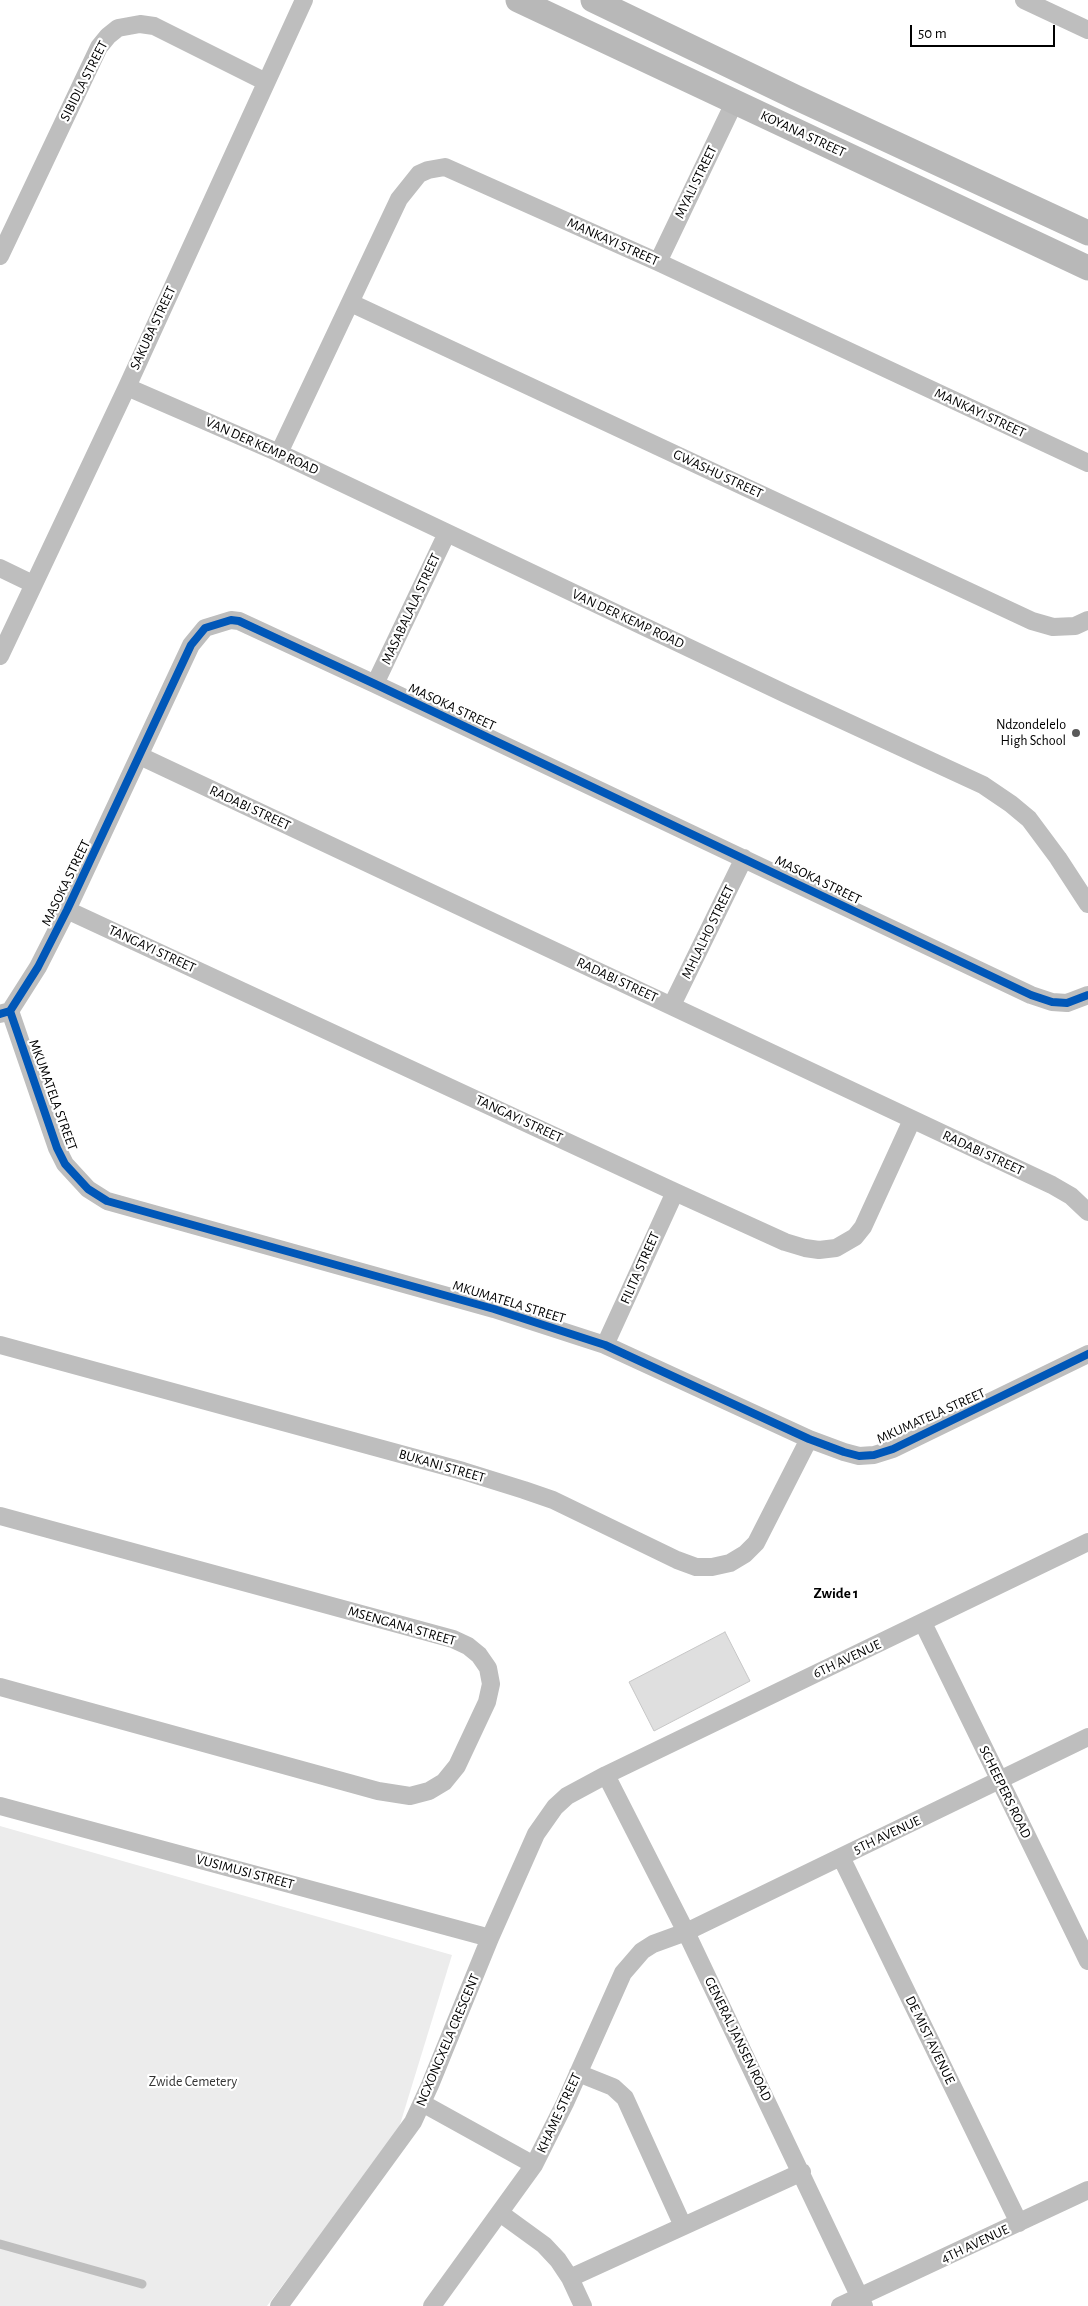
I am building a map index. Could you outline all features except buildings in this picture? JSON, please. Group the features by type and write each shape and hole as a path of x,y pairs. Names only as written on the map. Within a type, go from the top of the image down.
{"main road":[{"name":"KOYANA STREET","path":"518,0 1088,268"},
{"path":"593,0 795,97 1088,233"}],"street":[{"name":"SAKUBA STREET","path":"0,656 304,0"},
{"path":"1024,0 1088,30"},
{"name":"SIBIDLA STREET","path":"0,256 99,47 118,28 128,24 154,26 266,82"},
{"name":"MYALI STREET","path":"658,262 734,101"},
{"name":"MANKAYI STREET","path":"279,453 399,199 419,174 436,168 453,169 658,262 1088,463"},
{"name":"GWASHU STREET","path":"351,303 1032,621 1053,627 1075,626 1088,620"},
{"name":"VAN DER KEMP ROAD","path":"126,387 279,453 983,785 1012,804 1029,819 1043,836 1088,904"},
{"name":"MASABALALA STREET","path":"375,684 447,533"},
{"path":"0,568 33,584"},
{"name":"MASOKA STREET","path":"5,1013 38,967 67,910 191,645 197,635 214,624 231,620 239,621 375,684 1032,995 1052,1002 1067,1003 1088,995"},
{"name":"RADABI STREET","path":"140,756 433,896 1052,1185 1071,1196 1088,1212"},
{"name":"MHLALHO STREET","path":"672,1006 744,858"},
{"name":"TANGAYI STREET","path":"67,910 785,1242 819,1250 836,1248 855,1237 863,1227 912,1120"},
{"name":"MKUMATELA STREET","path":"5,1013 57,1148 65,1164 88,1189 108,1201 494,1310 605,1345 809,1439 844,1452 859,1456 874,1455 920,1438 1088,1354"},
{"name":"FILITA STREET","path":"605,1345 675,1192"},
{"name":"BUKANI STREET","path":"0,1344 462,1471 524,1490 553,1500 677,1560 696,1567 712,1567 730,1563 746,1554 756,1544 809,1439"},
{"name":"MSENGANA STREET","path":"0,1516 453,1640 468,1646 480,1655 488,1668 491,1684 487,1702 457,1766 444,1782 429,1791 410,1796 378,1791 0,1688"},
{"name":"6TH AVENUE","path":"606,1775 1088,1542"},
{"name":"SCHEEPERS ROAD","path":"923,1623 1088,1961"},
{"name":"5TH AVENUE","path":"686,1932 1088,1737"},
{"name":"GENERAL JANSEN ROAD","path":"606,1775 686,1932 863,2302"},
{"name":"NGXONGXELA CRESCENT","path":"279,2306 401,2138 422,2103 490,1938 536,1834 546,1819 567,1796 606,1775"},
{"name":"VUSIMUSI STREET","path":"0,1806 490,1938"},
{"name":"DE MIST AVENUE","path":"841,1857 1019,2223"},
{"name":"KHAME STREET","path":"432,2306 534,2165 623,1972 642,1951 653,1944 686,1932"},
{"path":"578,2073 613,2087 625,2098 683,2226"},
{"path":"422,2103 534,2165"},
{"path":"570,2278 802,2172"},
{"name":"4TH AVENUE","path":"840,2306 863,2302 1088,2190"},
{"path":"500,2213 544,2245 570,2278 583,2306"}],"lane":[{"path":"0,2244 142,2284"}],"green space":[{"name":"Zwide Cemetery","path":"0,1826 452,1955 398,2131 267,2306 0,2306"}],"cycle path":[{"path":"0,1014 10,1011 38,967 67,910 191,645 205,628 231,620 239,621 375,684 1031,995 1052,1002 1067,1003 1088,995"},
{"path":"10,1011 57,1148 65,1164 88,1189 107,1201 494,1309 605,1345 809,1439 844,1452 859,1456 874,1455 893,1449 1088,1354"}],"place":[{"name":"Ndzondelelo High School","path":"1076,733"}],"district":[{"name":"Zwide 1","path":"836,1593"}]}
